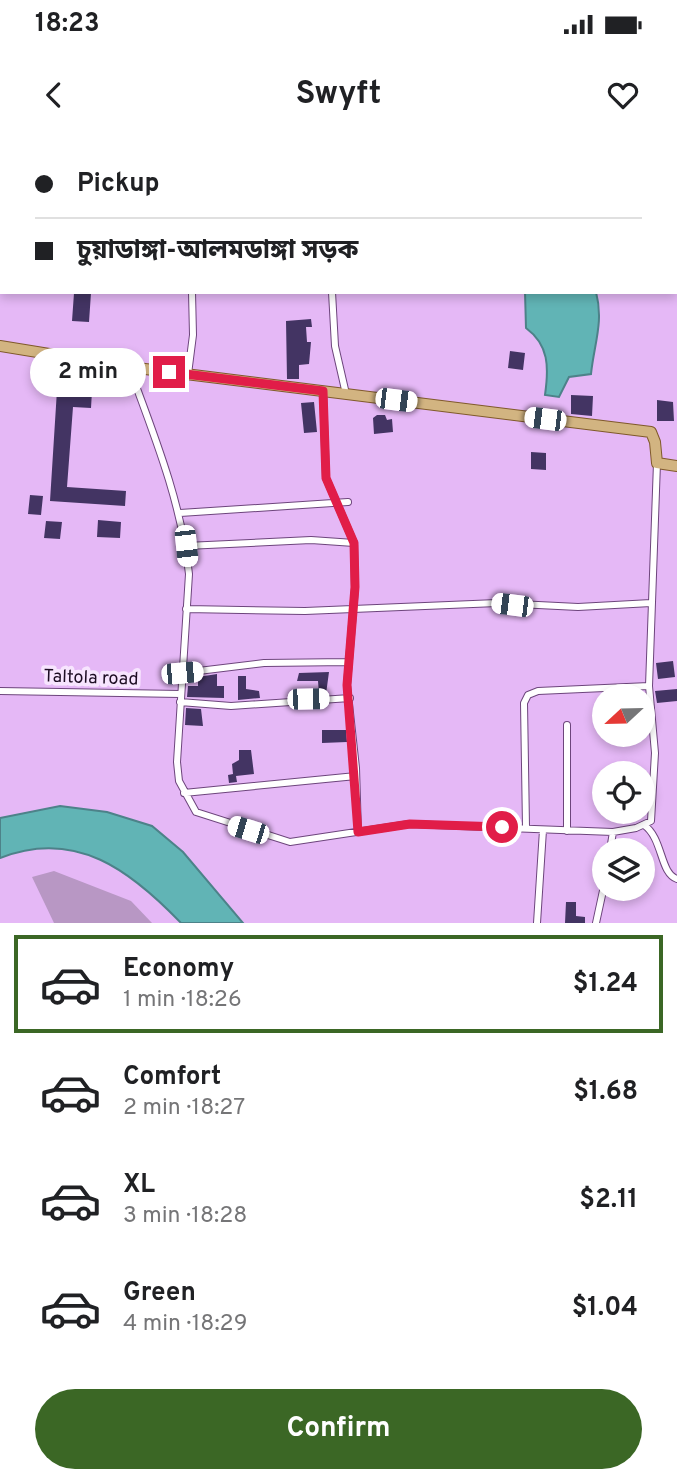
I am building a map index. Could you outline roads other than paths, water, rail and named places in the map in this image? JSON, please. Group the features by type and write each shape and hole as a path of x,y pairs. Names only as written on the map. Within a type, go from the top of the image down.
{"main road":[{"path":"0,346 129,367 651,432 657,463 677,466"}],"street":[{"path":"188,374 193,335 192,294"},
{"path":"332,294 335,346 346,394"},
{"path":"129,367 180,513 186,546 189,574 177,762 184,793 196,812 290,842 410,824 613,832 651,821 654,747"},
{"path":"323,391 326,478 354,543 355,587 351,608 349,662 358,832"},
{"path":"649,684 657,463"},
{"path":"180,513 348,502"},
{"path":"186,546 311,540 354,543"},
{"path":"186,609 351,608 497,603 578,607 651,603"},
{"path":"182,673 264,663 349,662"},
{"path":"526,827 524,703 528,695 538,691 592,689"},
{"name":"Taltola road","path":"0,691 181,698 231,706 350,698"},
{"path":"567,725 567,831"},
{"path":"184,793 356,776"},
{"path":"644,825 655,836 667,871 677,879"},
{"path":"537,923 543,830"},
{"path":"612,838 613,832"},
{"path":"596,923 601,901"}]}
